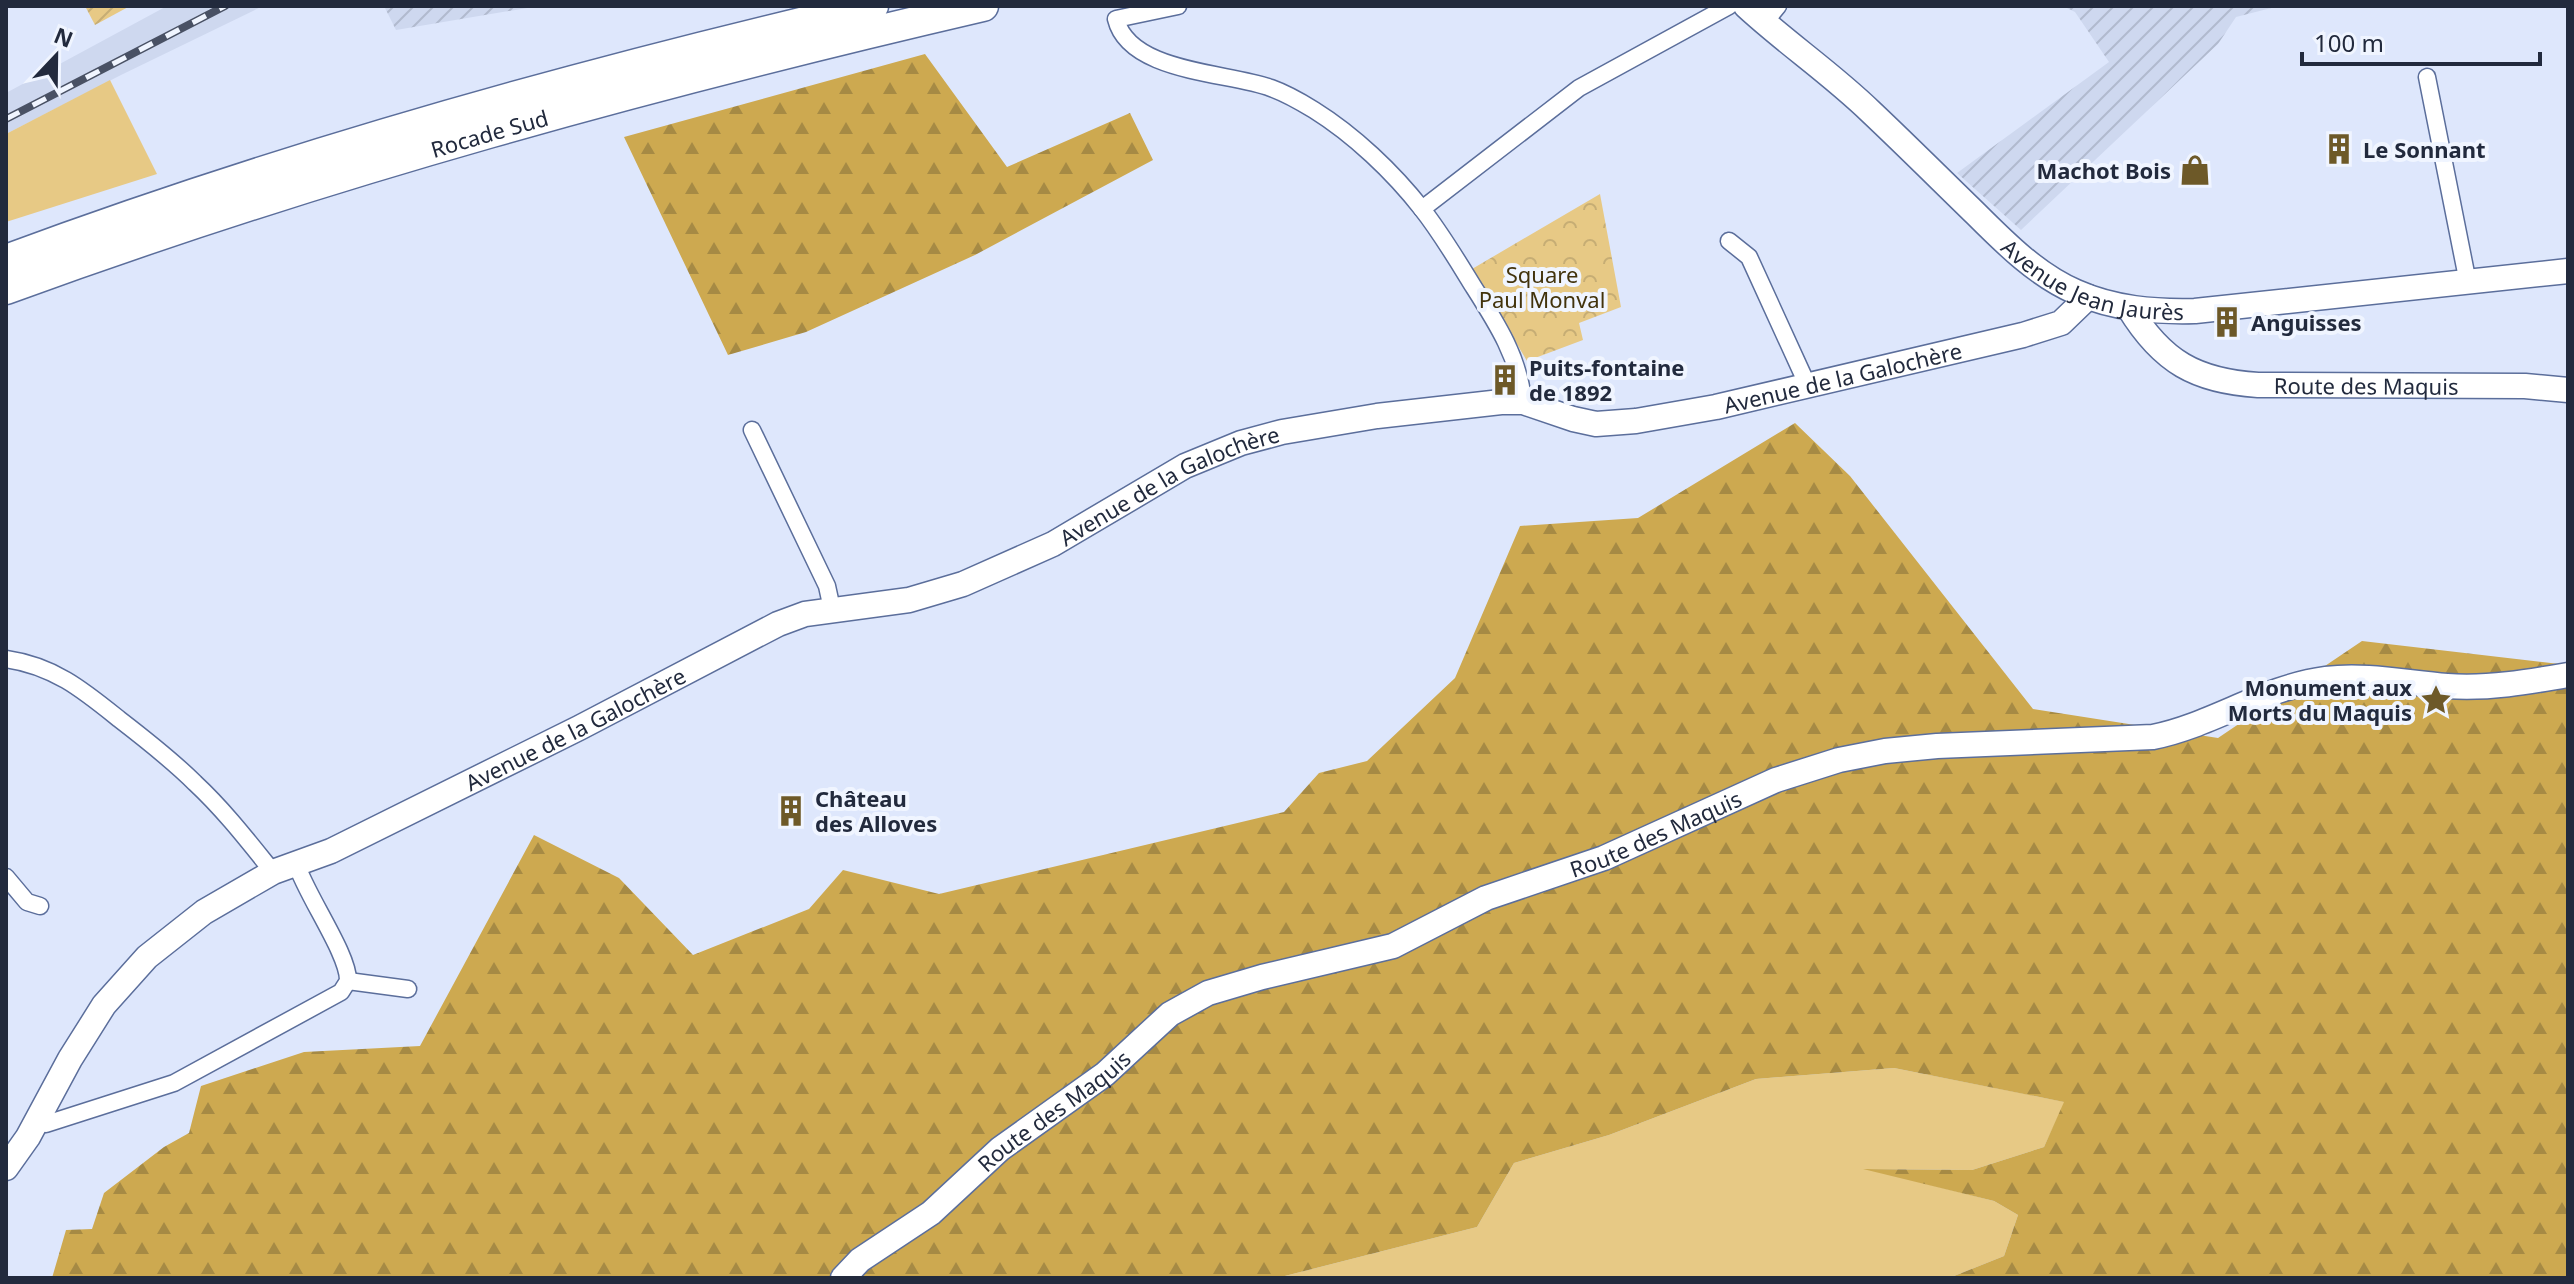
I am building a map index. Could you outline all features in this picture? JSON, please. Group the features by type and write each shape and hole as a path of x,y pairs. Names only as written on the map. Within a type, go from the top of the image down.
{"highway":[{"name":"Rocade Sud","path":"6,260 298,159 492,101 873,6"},
{"name":"Rocade Sud","path":"6,289 228,211 389,160 656,87 983,6"}],"main road":[{"name":"Avenue Jean Jaurès","path":"1746,6 1771,14 1983,221 2047,276 2088,297 2129,308 2171,312 2568,271"},
{"path":"2043,329 2055,306 2051,281 2047,276"},
{"name":"Avenue de la Galochère","path":"6,1168 14,1141 36,1122 104,1005 122,982 204,912 273,872 331,851 778,624 805,614 832,609 909,600 963,584 1053,544 1185,466 1266,436 1308,426 1478,404 1523,402 1583,422 1614,424 1716,407 2043,329 2061,323 2088,297"},
{"name":"Route des Maquis","path":"2129,308 2159,347 2185,369 2206,377 2243,384 2510,385 2568,390"},
{"path":"2170,357 2171,312"},
{"name":"Route des Maquis","path":"843,1278 860,1260 931,1213 1000,1149 1105,1074 1170,1014 1190,1002 1250,980 1393,946 1486,898 1604,858 1727,800 1791,775 1862,755 1915,748 2153,737 2189,728 2281,690 2329,679 2363,678 2476,688 2568,675"}],"street":[{"path":"1178,6 1116,19 1126,41 1165,63 1272,88 1314,109 1377,160 1422,209 1502,331 1518,374 1523,402"},
{"path":"1422,209 1579,88 1729,6"},
{"path":"2427,77 2468,283"},
{"path":"1729,241 1749,257 1807,384"},
{"path":"752,430 827,586 832,609"},
{"path":"6,659 29,662 51,670 121,720 196,783 249,840 273,872"},
{"path":"36,1122 46,1124 174,1083 341,992 348,981 344,961 296,863"},
{"path":"6,877 27,902 40,906"},
{"path":"348,981 408,989"}],"shaded area":[{"path":"167,6 263,6 6,134 6,93"},
{"path":"384,6 539,6 396,30"},
{"path":"2063,6 2279,6 2236,17 2218,44 2021,230 1957,173 2109,62 2075,12"}],"green space":[{"path":"85,6 130,6 95,25"},
{"path":"925,54 1007,167 1130,113 1153,160 975,255 806,332 728,355 624,137"},
{"path":"110,80 157,174 6,222 6,134"},
{"name":"Square Paul Monval","path":"1600,194 1621,307 1579,323 1583,340 1527,361 1472,269"},
{"path":"1795,423 1850,476 2033,709 2218,738 2362,641 2568,665 2568,1278 1949,1278 2004,1256 2018,1215 1994,1201 1863,1169 1972,1170 2044,1147 2064,1102 1894,1068 1756,1079 1609,1135 1514,1163 1477,1227 1277,1278 52,1278 66,1230 92,1229 104,1193 164,1147 189,1133 201,1086 304,1052 420,1046 534,835 619,878 693,955 809,909 843,870 939,894 1284,812 1319,773 1367,761 1455,678 1520,526 1638,518"},
{"path":"1894,1068 2065,1102 2044,1147 1972,1170 1868,1169 1994,1201 2018,1215 2004,1256 1949,1278 1277,1278 1477,1227 1514,1163 1609,1135 1756,1079"}],"railway":[{"path":"6,119 225,6"}],"place":[{"name":"Le Sonnant","path":"2339,149"},
{"name":"Machot Bois","path":"2195,170"},
{"name":"Anguisses","path":"2227,322"},
{"name":"Puits-fontaine de 1892","path":"1505,380"},
{"name":"Monument aux Morts du Maquis","path":"2436,700"},
{"name":"Château des Alloves","path":"791,811"}]}
